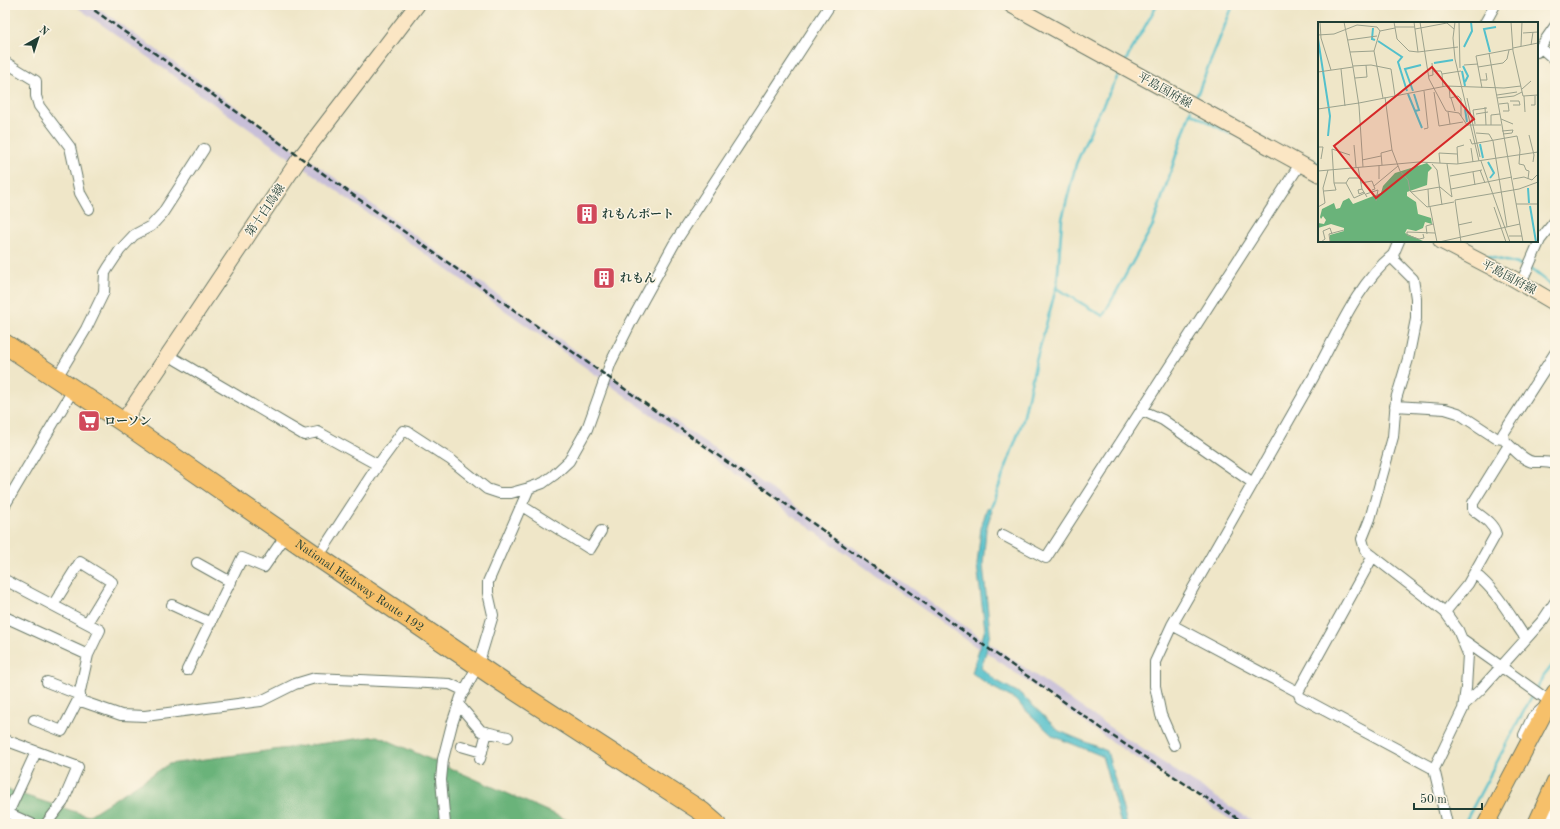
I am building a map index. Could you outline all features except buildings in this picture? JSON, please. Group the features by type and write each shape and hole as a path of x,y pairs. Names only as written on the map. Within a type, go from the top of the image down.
{"highway":[{"name":"National Highway Route 192","path":"5,344 123,422 318,557 478,665 688,803 716,824"}],"main road":[{"name":"第十白鳥線","path":"123,422 297,162 417,5"},
{"name":"平島国府線","path":"1011,5 1318,173"},
{"name":"平島国府線","path":"1444,242 1525,272 1555,303"},
{"path":"1486,824 1511,776 1546,696"},
{"path":"1536,824 1553,793"}],"street":[{"path":"318,557 378,465 404,431 408,432 421,442 451,460 487,489 499,493 529,488 542,483 554,475 569,461 587,429 611,362 674,244 830,5"},
{"path":"1486,22 1495,5"},
{"path":"1555,26 1539,50 1555,60"},
{"path":"5,62 36,81 36,96 39,106 70,147 80,193 89,209"},
{"path":"56,379 86,329 104,292 105,273 108,268 120,250 134,235 151,226 162,214 204,149"},
{"path":"1003,535 1046,558 1300,164"},
{"path":"1525,272 1540,240 1555,221"},
{"path":"1174,745 1161,716 1155,686 1155,662 1172,625 1363,287 1381,265 1393,255 1399,242"},
{"path":"1393,255 1395,261 1413,280 1416,298 1416,319 1408,359 1396,399 1393,437 1370,520 1362,539 1364,550 1445,612 1458,630 1468,654 1464,705 1434,769 1448,824"},
{"path":"1445,612 1468,584 1496,534 1494,528 1473,510 1473,503 1506,442 1503,434 1555,353"},
{"path":"168,355 304,435 318,432 378,465"},
{"path":"5,505 73,390"},
{"path":"1395,406 1446,409 1458,413 1496,438 1506,442 1525,459 1533,462 1544,461 1555,464"},
{"path":"1142,410 1164,420 1253,483"},
{"path":"444,824 441,780 443,759 452,724 459,704 478,665 493,615 488,593 488,582 529,488"},
{"path":"522,506 590,549 601,531"},
{"path":"187,670 242,558 264,568 286,535"},
{"path":"1298,692 1373,556"},
{"path":"53,605 80,562 112,582 87,623"},
{"path":"197,563 231,582"},
{"path":"1474,573 1490,588 1526,637"},
{"path":"5,580 100,630 88,655 79,698 62,731 34,720"},
{"path":"1464,705 1481,689 1542,620 1555,602"},
{"path":"172,605 211,623"},
{"path":"5,617 88,655"},
{"path":"1172,625 1298,692 1300,697 1434,769"},
{"path":"1461,638 1500,667 1546,696 1532,718 1478,824"},
{"path":"46,682 79,698 121,715 145,716 261,701 295,684 315,678 450,684 465,691"},
{"path":"459,704 481,731 508,737"},
{"path":"461,746 481,756 487,732"},
{"path":"5,740 78,767 63,802 46,824"},
{"path":"29,823 6,813 36,752"},
{"path":"1546,824 1553,793"}],"shaded area":[{"path":"74,5 94,5 607,373 983,639 979,649 603,380"},
{"path":"988,642 1118,733 1257,824 1237,824 1112,742 986,652"}],"green space":[{"path":"378,736 576,824 5,824 5,789 88,816 169,764"}],"water":[{"path":"987,508 992,511 986,529 983,565 990,632 981,668 997,681 1021,694 1059,731 1107,751 1127,824 1121,824 1102,756 1053,736 1014,699 992,687 972,673 985,629 977,565 981,528"}],"waterway":[{"path":"1125,62 1157,5"},
{"path":"1195,100 1233,5"},
{"path":"990,511 1023,420 1036,361 1057,285 1062,219 1076,164 1095,120 1121,70"},
{"path":"1056,288 1103,316 1153,225 1191,110"},
{"path":"1190,112 1230,134"},
{"path":"1314,161 1318,163"},
{"path":"1460,242 1472,248"},
{"path":"1485,256 1526,266"},
{"path":"1531,269 1555,288"},
{"path":"1536,689 1555,662"},
{"path":"1464,824 1533,694"}],"railway":[{"path":"87,5 979,642 1114,737 1246,824"}],"place":[{"name":"れもんポート","path":"587,214"},
{"name":"れもん","path":"604,278"},
{"name":"ローソン","path":"89,421"}]}
